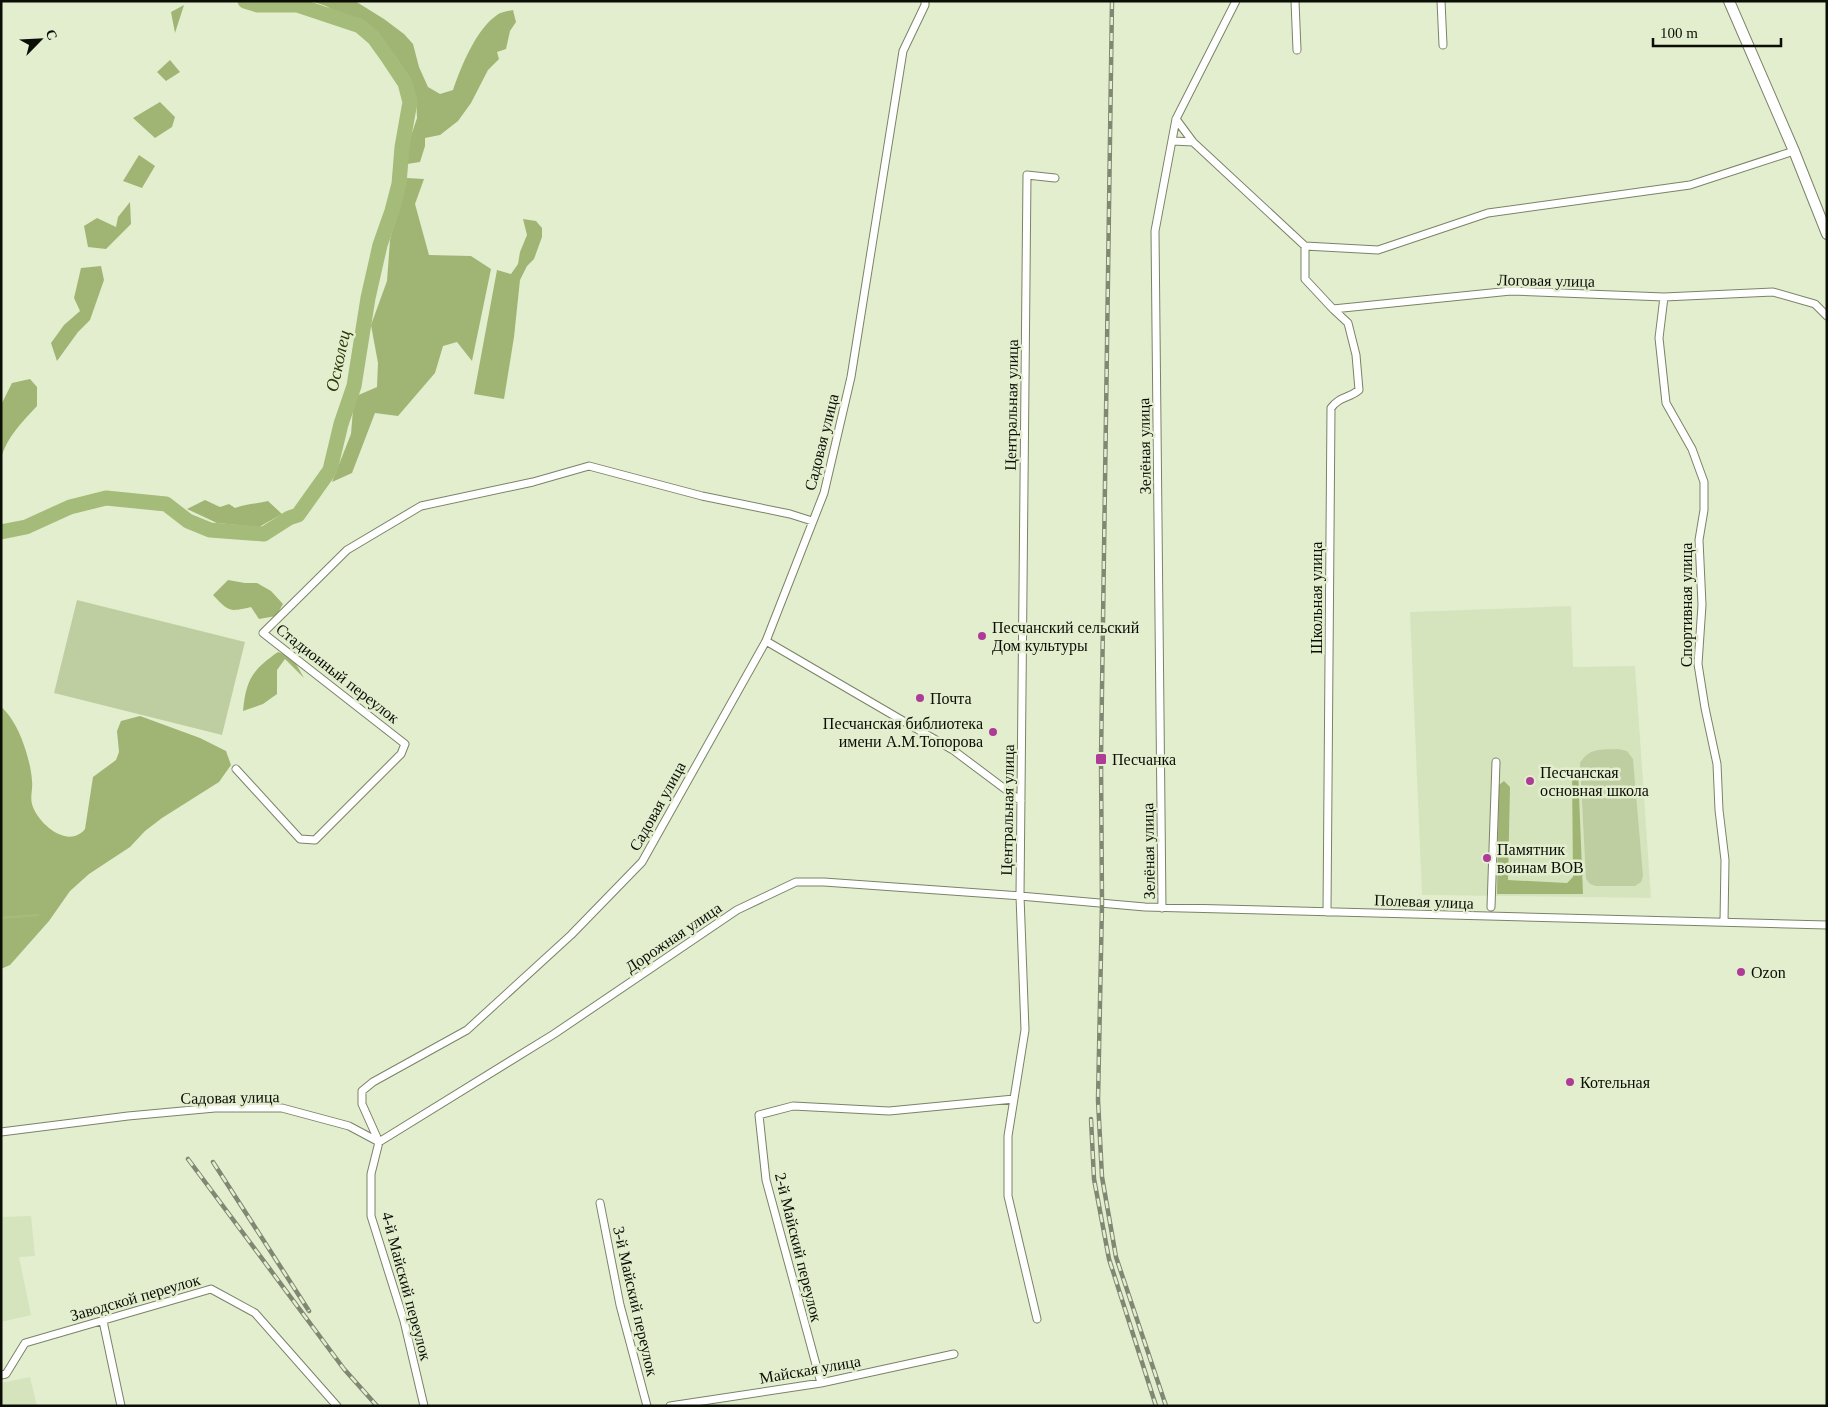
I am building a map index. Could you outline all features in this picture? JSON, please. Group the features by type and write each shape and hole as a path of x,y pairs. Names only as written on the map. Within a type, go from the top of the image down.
{"street":[{"name":"Садовая улица","path":"379,1142 362,1104 362,1091 373,1082 467,1030 571,935 642,862 766,641 824,493 851,377 903,51 925,5 925,1"},
{"name":"Зелёная улица","path":"1162,908 1155,231 1176,119 1236,1"},
{"path":"1295,1 1297,50"},
{"path":"1441,1 1443,45"},
{"path":"1729,1 1794,151 1827,234"},
{"path":"1176,119 1193,142 1305,246 1378,250 1488,212 1690,185 1794,151"},
{"path":"1173,141 1193,142"},
{"name":"Центральная улица","path":"1037,1319 1008,1196 1008,1136 1025,1030 1020,896 1027,176 1056,178"},
{"path":"1305,246 1305,280 1333,308"},
{"name":"Логовая улица","path":"1333,308 1511,291 1664,297 1773,292 1815,304 1827,316"},
{"name":"Спортивная улица","path":"1664,297 1659,338 1666,403 1692,449 1704,482 1704,510 1699,540 1702,605 1698,664 1717,764 1719,810 1725,860 1724,922"},
{"name":"Школьная улица","path":"1327,912 1331,408 1337,400 1353,395 1359,390 1356,355 1348,323 1333,308"},
{"name":"Стадионный переулок","path":"236,769 300,839 315,840 401,754 406,744 263,633 347,550 421,506 533,482 589,466 702,496 790,514 812,521"},
{"path":"766,641 953,750 1021,801"},
{"path":"1491,906 1496,762"},
{"name":"Дорожная улица","path":"379,1142 554,1034 737,910 796,882 824,882 1020,896"},
{"name":"Полевая улица","path":"1020,896 1162,908 1827,924"},
{"name":"2-й Майский переулок","path":"821,1383 766,1180 759,1115 793,1106 890,1111 1014,1099"},
{"name":"Садовая улица","path":"1,1132 128,1116 215,1108 282,1108 349,1126 379,1142"},
{"name":"4-й Майский переулок","path":"379,1142 371,1174 372,1216 404,1321 424,1406"},
{"name":"3-й Майский переулок","path":"600,1203 620,1305 647,1406"},
{"name":"Заводской переулок","path":"1,1375 6,1374 25,1343 211,1289 255,1313 337,1406"},
{"path":"103,1320 121,1406"},
{"name":"Майская улица","path":"670,1406 821,1383 954,1354"}],"shaded area":[{"path":"77,600 245,642 222,735 54,693"},
{"name":"Песчанская основная школа","path":"1571,606 1573,667 1635,666 1651,898 1422,895 1410,612"},
{"path":"1618,749 1627,751 1633,759 1643,876 1641,882 1635,886 1596,886 1590,884 1586,879 1580,763 1588,754 1596,750"},
{"path":"31,1216 35,1256 19,1257 31,1315 1,1322 1,1217"},
{"path":"30,1377 37,1406 1,1406 1,1383"}],"green space":[{"path":"311,1 355,1 384,19 404,34 413,44 419,67 428,87 440,94 453,90 470,49 489,21 499,14 513,10 516,22 510,31 506,49 497,52 499,59 488,70 471,103 458,121 440,135 425,138 425,146 420,162 407,164 409,142 417,118 416,96 405,73 379,36 365,25 343,16 326,6"},
{"path":"184,5 175,33 171,12"},
{"path":"170,60 180,72 166,81 157,72"},
{"path":"160,102 175,117 172,127 155,138 133,118"},
{"path":"139,155 155,166 142,188 123,181"},
{"path":"407,178 424,179 415,204 429,255 471,256 491,269 472,361 457,342 443,346 435,373 398,416 375,413 352,473 332,482 351,434 354,397 377,387 378,363 371,325 387,281 390,240"},
{"path":"130,202 131,224 106,249 88,247 84,226 97,218 116,227 118,217"},
{"path":"523,219 536,221 542,228 542,237 534,259 527,266 520,280 514,337 504,399 474,394 497,270 511,274 518,264 520,252 527,235"},
{"path":"101,266 104,280 90,320 78,332 57,361 51,343 64,325 80,311 74,298 81,268"},
{"path":"30,379 37,387 37,406 11,437 1,458 1,405 12,383"},
{"path":"205,500 220,507 229,504 235,508 268,501 282,514 259,527 217,523 187,509"},
{"path":"228,580 257,583 271,591 283,604 276,616 259,619 251,607 238,610 226,608 213,595"},
{"path":"278,652 292,657 304,678 285,659 277,670 277,694 263,704 243,711 246,691 256,670"},
{"path":"1,707 13,721 26,752 32,781 31,801 35,811 46,826 62,835 70,837 78,835 85,829 93,777 116,760 119,752 117,731 121,721 140,716 200,738 226,751 231,765 219,782 162,818 145,831 130,847 89,874 70,891 49,921 10,965 1,969"},
{"path":"1578,770 1583,894 1497,894 1499,785 1504,781 1510,787 1508,880 1567,883 1573,877 1572,771"}],"waterway":[{"name":"Осколец","path":"1,532 26,527 70,507 106,498 166,504 188,521 210,530 264,534 289,518 298,515 330,470 341,424 354,386 368,298 380,245 399,184 402,147 410,102 405,83 374,38 360,26 297,5 258,5 245,1"},
{"path":"1,918 38,915"}],"railway":[{"path":"1112,1 1101,759 1102,904 1098,1100 1102,1177 1116,1257 1166,1406"},
{"path":"1091,1119 1094,1179 1109,1259 1156,1406"},
{"path":"188,1159 344,1369 377,1406"},
{"path":"213,1162 309,1311"}],"place":[{"name":"Песчанский сельский Дом культуры","path":"982,636"},
{"name":"Почта","path":"920,698"},
{"name":"Песчанская библиотека имени А.М.Топорова","path":"993,732"},
{"name":"Песчанка","path":"1101,759"},
{"name":"Песчанская основная школа","path":"1530,781"},
{"name":"Памятник воинам ВОВ","path":"1487,858"},
{"name":"Ozon","path":"1741,972"},
{"name":"Котельная","path":"1570,1082"}]}
